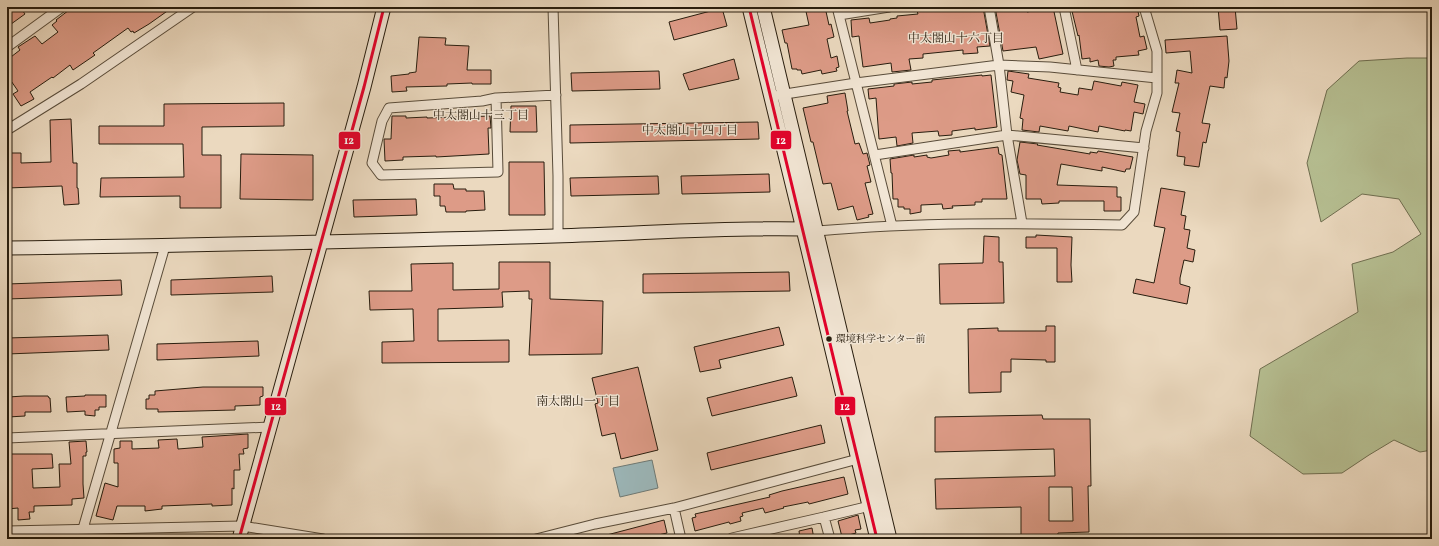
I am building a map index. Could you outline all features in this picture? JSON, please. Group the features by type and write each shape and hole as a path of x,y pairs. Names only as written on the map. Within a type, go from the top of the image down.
{"street":[{"path":"7,47 62,7"},
{"path":"7,130 81,84 193,7"},
{"path":"241,533 320,242 364,87 384,7"},
{"path":"553,7 558,176 558,236"},
{"path":"749,7 877,539"},
{"path":"763,7 890,539"},
{"path":"889,7 838,11 892,226"},
{"path":"989,7 999,65 1007,135 1022,223"},
{"path":"1064,7 1077,70"},
{"path":"7,248 165,246 558,236 760,228 803,228 817,231 892,226 1022,223 1122,225 1134,212 1146,131 1157,93 1157,51 1144,7"},
{"path":"770,96 856,83 999,65 1050,67 1157,78"},
{"path":"496,98 498,172 381,175 372,163 382,121 389,108 482,101 496,98 556,95"},
{"path":"875,155 1007,135 1144,148"},
{"path":"80,539 165,246"},
{"path":"7,438 270,427"},
{"path":"536,539 595,524 674,508 858,459"},
{"path":"732,539 870,506"},
{"path":"674,508 681,539"},
{"path":"824,517 830,539"},
{"path":"7,531 42,534 82,529 241,533 323,539"}],"green space":[{"path":"1432,58 1432,450 1420,452 1394,440 1342,473 1303,474 1250,436 1260,369 1358,312 1352,264 1393,252 1421,234 1399,199 1362,194 1321,222 1307,163 1327,90 1359,61"},
{"path":"224,536 223,539 93,539 96,537"}],"water":[{"path":"652,460 658,488 620,497 613,468"}],"building":[{"path":"7,7 20,7 25,14 7,27"},
{"path":"73,7 173,7 134,33 128,28 93,53 95,55 73,70 70,65 53,78 52,77 30,92 34,99 21,106 13,94 18,91 7,75 7,60 20,50 18,47 35,36 42,44 58,32 52,25"},
{"path":"805,7 825,7 829,25 831,24 834,37 827,39 831,58 837,56 839,67 836,68 837,71 822,74 821,70 802,74 801,70 792,69 787,43 785,43 782,30 809,25"},
{"path":"938,7 983,7 990,46 977,47 978,53 963,54 963,50 923,54 923,58 909,59 911,70 892,72 891,63 863,67 859,36 852,37 851,20 869,18 870,23 890,20 897,18 897,16 918,14 917,11 938,9"},
{"path":"995,7 1022,7 1022,9 1026,9 1027,12 1053,7 1063,54 1039,59 1036,47 1003,51"},
{"path":"1071,7 1137,7 1139,16 1136,17 1140,37 1144,36 1147,49 1138,51 1139,55 1116,57 1116,60 1113,60 1114,66 1109,67 1099,66 1098,60 1090,62 1090,58 1082,59 1079,35 1078,36"},
{"path":"1218,7 1235,7 1237,29 1220,30"},
{"path":"722,8 727,26 674,40 669,22"},
{"path":"1227,36 1229,61 1227,78 1225,77 1224,88 1210,86 1202,123 1210,124 1206,143 1203,142 1199,167 1184,165 1185,157 1177,156 1180,132 1176,131 1180,113 1172,112 1179,83 1175,83 1177,70 1192,73 1190,51 1166,53 1165,40"},
{"path":"419,37 446,38 445,45 469,46 467,70 491,70 491,84 472,83 447,84 447,86 406,87 407,91 392,92 391,76 416,72"},
{"path":"734,59 739,79 689,90 683,74"},
{"path":"659,71 660,89 572,91 571,73"},
{"path":"1008,71 1029,74 1028,78 1059,83 1058,87 1061,88 1060,92 1078,95 1079,88 1092,90 1094,81 1121,86 1122,82 1138,85 1134,102 1145,104 1143,114 1134,112 1131,131 1099,126 1098,132 1069,126 1068,131 1040,126 1039,132 1022,130 1023,119 1020,118 1024,95 1011,92 1013,81 1007,80"},
{"path":"991,75 997,127 952,131 952,135 939,136 938,131 912,133 913,143 897,146 896,137 879,139 876,98 869,99 868,89 894,86 894,84 932,82 932,80"},
{"path":"845,93 847,111 855,144 859,143 863,154 867,153 870,165 867,166 871,182 865,183 873,214 868,215 869,217 857,220 853,206 838,210 831,183 823,184 803,108 828,103 827,96"},
{"path":"284,103 284,126 202,127 202,155 221,155 221,208 180,208 180,196 100,197 101,178 184,177 183,144 99,144 99,126 164,126 164,104"},
{"path":"511,106 536,106 537,132 510,132"},
{"path":"392,116 427,118 490,116 491,128 488,128 489,154 403,157 403,160 385,161 384,139 391,139"},
{"path":"71,119 73,163 77,163 77,188 79,204 64,205 62,186 7,188 7,163 11,163 11,153 21,153 21,163 51,162 50,120"},
{"path":"758,122 759,139 570,143 570,125"},
{"path":"1020,142 1090,154 1090,152 1097,153 1098,151 1133,157 1130,169 1126,169 1125,172 1102,167 1102,171 1061,164 1057,185 1117,187 1117,197 1121,197 1121,211 1104,211 1104,201 1059,201 1059,203 1042,204 1041,199 1026,199 1026,175 1020,174 1017,160"},
{"path":"998,147 999,154 1002,155 1007,199 982,199 982,202 975,202 975,205 952,206 953,208 943,209 942,204 921,205 921,212 910,214 910,209 898,207 898,199 893,199 890,159 914,155 914,157 927,155 927,157 931,158 949,155 948,151 960,150 960,152"},
{"path":"241,154 313,155 313,200 240,199"},
{"path":"509,162 544,162 545,215 509,215"},
{"path":"769,174 770,192 682,194 681,176"},
{"path":"658,176 659,194 571,196 570,178"},
{"path":"434,184 453,184 454,189 484,191 485,210 446,212 445,206 440,206 440,196 434,196"},
{"path":"1161,188 1185,192 1181,215 1186,216 1184,229 1190,230 1187,248 1195,250 1193,262 1184,260 1180,278 1180,284 1190,287 1187,304 1133,293 1136,279 1154,283 1165,228 1154,226"},
{"path":"416,199 417,215 354,217 353,200"},
{"path":"1036,235 1072,237 1072,282 1057,282 1057,248 1026,248 1026,237 1036,237"},
{"path":"984,236 999,237 999,262 1003,262 1004,303 940,304 939,264 983,263"},
{"path":"499,262 550,262 550,299 603,301 602,354 529,355 532,299 529,299 529,291 502,292 503,307 438,309 438,341 509,340 509,362 382,363 382,342 414,341 413,309 370,310 369,291 412,291 411,264 453,263 453,290 499,289"},
{"path":"789,272 790,291 643,293 643,274"},
{"path":"272,276 273,292 171,295 171,280"},
{"path":"121,280 122,295 7,299 7,284"},
{"path":"1046,326 1055,326 1055,362 1046,362 1046,360 1011,359 1011,372 1001,372 1001,392 969,393 968,329 998,328 998,331 1046,331"},
{"path":"779,327 784,345 719,360 721,368 700,372 694,347"},
{"path":"108,335 109,350 7,354 7,338"},
{"path":"258,341 259,356 157,360 157,344"},
{"path":"638,367 658,450 621,459 615,433 602,436 595,404 598,403 592,378"},
{"path":"792,377 797,396 712,416 707,398"},
{"path":"203,387 263,387 263,396 260,397 260,405 235,406 235,410 158,412 158,409 146,409 146,399 149,399 149,395 155,395 155,391"},
{"path":"106,395 106,407 99,407 99,410 95,410 95,416 85,415 85,411 67,412 66,397"},
{"path":"48,396 50,398 51,412 25,412 25,416 8,417 8,397"},
{"path":"1042,415 1043,419 1090,419 1091,486 1088,486 1089,532 1058,533 1057,539 1021,539 1021,507 936,509 935,479 1055,476 1054,449 935,452 935,417","holes":["1049,487 1072,487 1073,521 1049,521"]},
{"path":"821,425 825,443 711,470 707,453"},
{"path":"248,434 248,448 243,449 244,454 239,454 240,470 234,470 232,505 212,506 212,504 162,506 162,509 145,511 145,506 117,506 113,520 96,516 105,483 118,487 118,463 114,463 114,449 120,448 120,441 132,441 132,449 159,448 158,440 177,439 178,449 203,447 202,437"},
{"path":"86,441 87,452 86,456 83,456 84,498 72,499 72,505 34,506 34,512 29,512 30,519 18,520 18,508 7,509 7,454 52,454 53,468 32,469 33,488 60,487 59,464 71,464 69,442"},
{"path":"844,477 848,494 809,504 808,502 783,507 784,508 765,513 763,508 742,513 743,516 740,517 741,521 730,524 729,522 695,531 692,518 696,517 695,514 770,497 769,495 782,491"},
{"path":"858,515 861,529 855,530 856,533 842,537 838,521"},
{"path":"664,520 667,533 654,536 654,538 603,539 603,536"},
{"path":"812,528 814,539 800,539 799,531"}],"transit line":[{"name":"12","path":"239,539 364,87 384,7"},
{"name":"12","path":"749,7 877,539"}],"place":[{"name":"環境科学センター前","path":"829,339"}],"district":[{"name":"中太閤山十六丁目","path":"956,39"},
{"name":"中太閤山十三丁目","path":"481,116"},
{"name":"中太閤山十四丁目","path":"690,131"},
{"name":"南太閤山一丁目","path":"578,402"}]}
